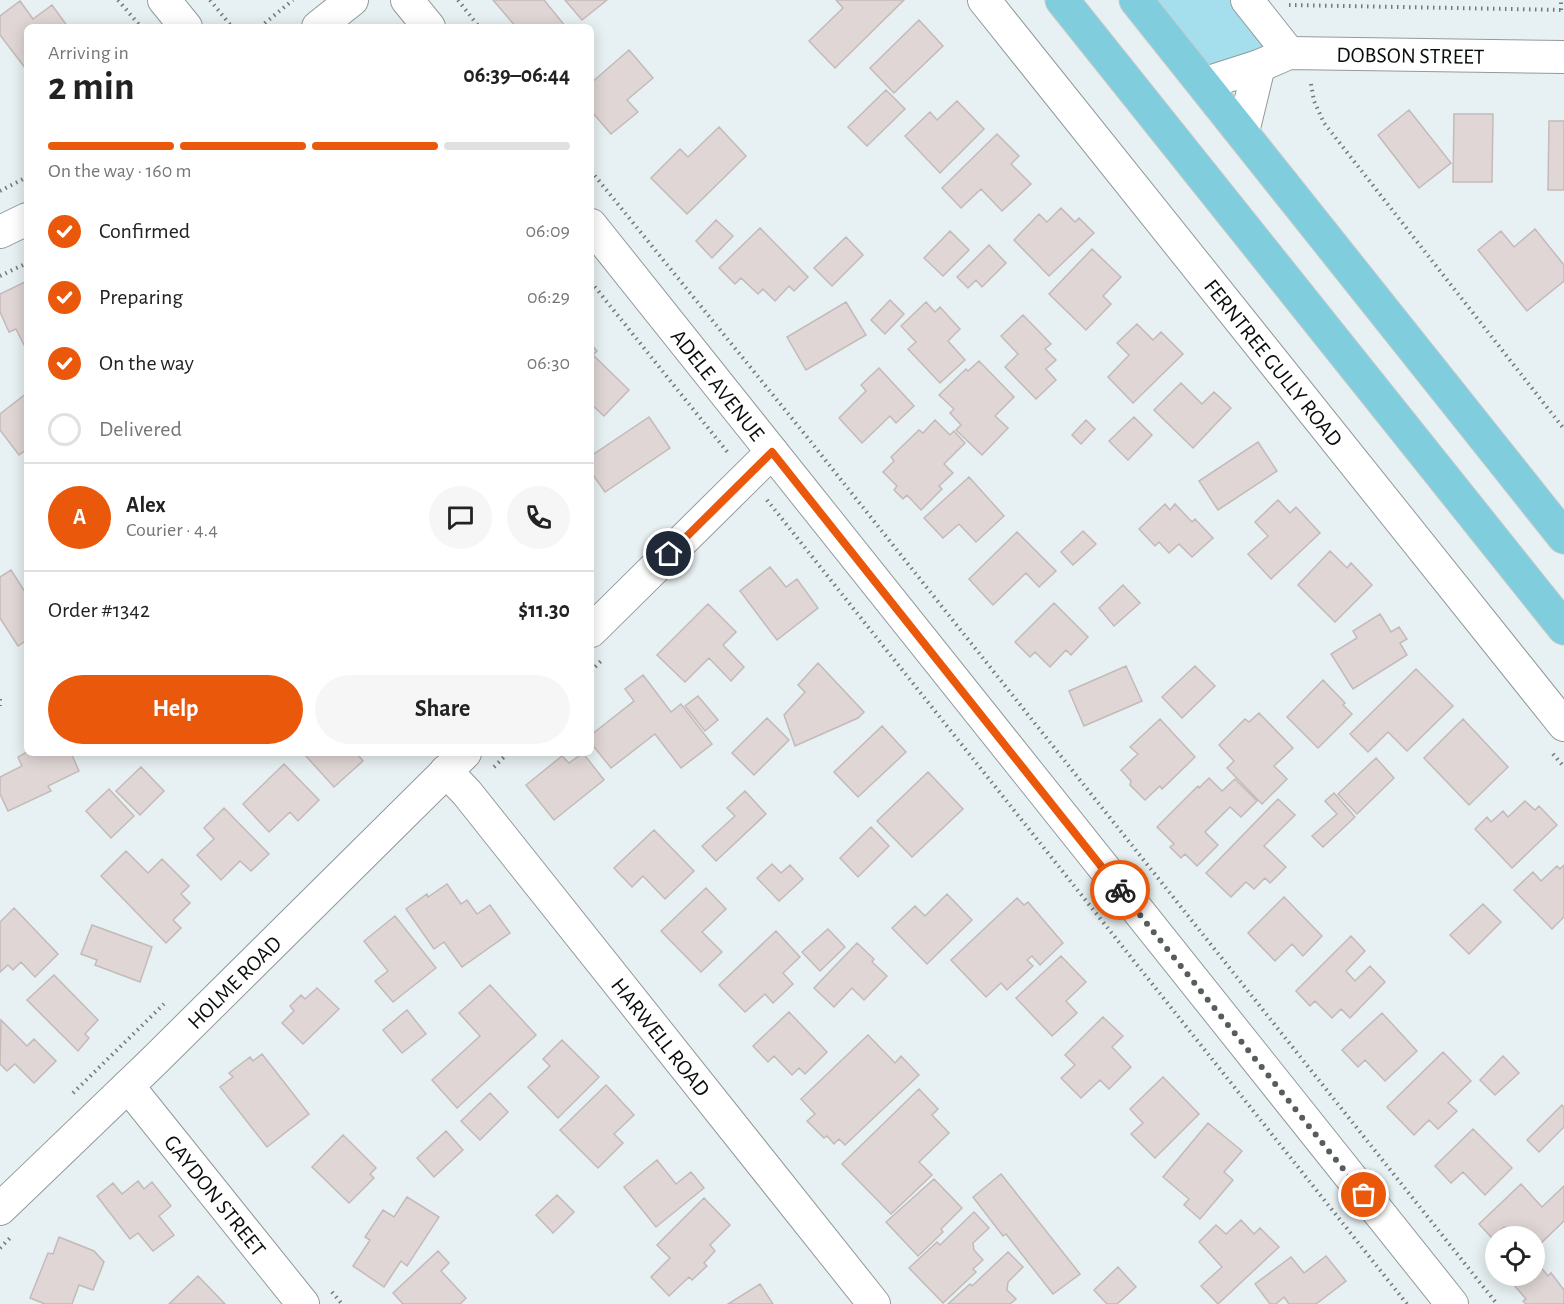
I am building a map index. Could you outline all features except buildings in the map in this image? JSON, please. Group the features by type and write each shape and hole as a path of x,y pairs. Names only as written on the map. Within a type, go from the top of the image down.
{"main road":[{"path":"1062,0 1564,628"},
{"path":"1136,0 1564,537"}],"street":[{"path":"164,0 184,24"},
{"path":"322,24 352,0"},
{"path":"407,0 427,24"},
{"name":"FERNTREE GULLY ROAD","path":"984,0 1564,725"},
{"path":"1247,0 1288,53"},
{"name":"DOBSON STREET","path":"1203,84 1259,66 1270,59 1288,53 1564,57"},
{"path":"1243,132 1259,66"},
{"path":"0,232 24,220"},
{"name":"ADELE AVENUE","path":"594,229 1452,1304"},
{"path":"594,628 772,452"},
{"name":"HOLME ROAD","path":"8,1220 128,1086 456,762"},
{"name":"HARWELL ROAD","path":"456,762 482,811 874,1304"},
{"name":"GAYDON STREET","path":"128,1086 303,1304"}],"path":[{"path":"118,0 138,24"},
{"path":"210,0 230,24"},
{"path":"264,24 293,0"},
{"path":"459,0 477,24"},
{"path":"1286,4 1563,10 1561,0"},
{"path":"1309,76 1314,101 1324,123 1564,429"},
{"path":"594,175 803,432 1497,1304"},
{"path":"0,191 24,179"},
{"path":"0,276 24,264"},
{"path":"594,286 729,453 721,461"},
{"path":"766,498 1407,1304"},
{"path":"0,699 0,706"},
{"path":"0,1248 8,1220"}],"shaded area":[{"path":"1136,0 1247,0 1289,53 1203,84"}],"way so far":[{"path":"1120,890 1364,1195"}],"route":[{"path":"669,554 772,452 1120,890"}]}
